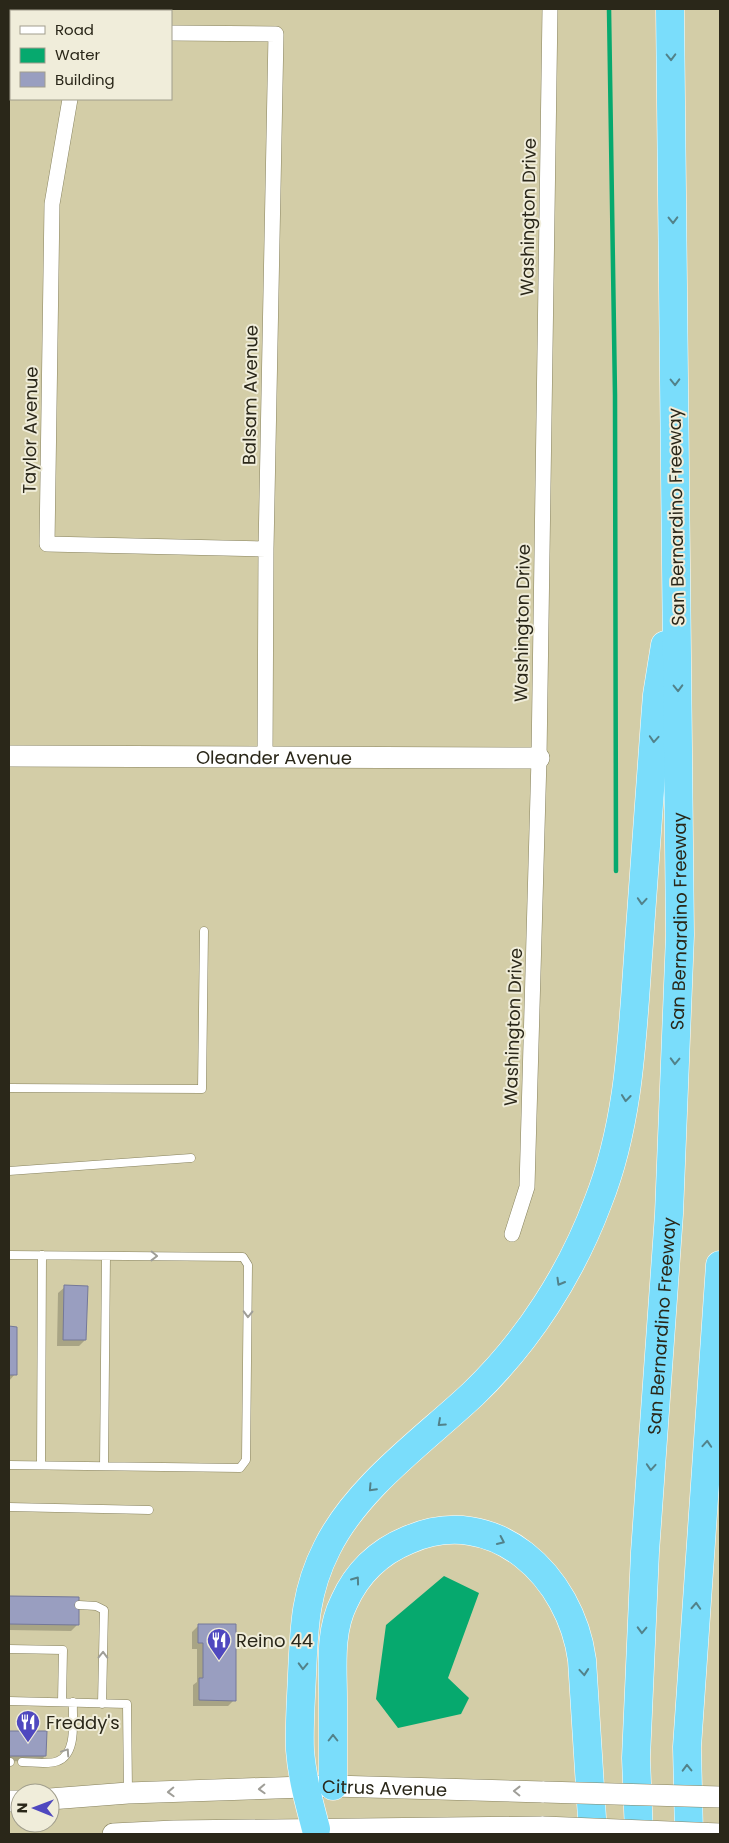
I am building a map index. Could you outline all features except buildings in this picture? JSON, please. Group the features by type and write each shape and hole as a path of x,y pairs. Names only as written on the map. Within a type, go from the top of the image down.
{"highway":[{"name":"San Bernardino Freeway","path":"640,1834 636,1758 645,1552 670,1214 680,935 670,9"},
{"path":"316,1829 305,1787 300,1741 304,1617 314,1578 328,1546 358,1503 407,1454 475,1392 515,1349 542,1313 583,1239 615,1155 625,1106 631,1047 657,695 677,570"},
{"path":"689,1834 687,1747 720,1265"},
{"path":"333,1786 334,1640 339,1613 351,1587 375,1560 402,1542 434,1532 472,1532 504,1542 531,1560 556,1588 570,1614 578,1634 582,1660 594,1834"}],"main road":[{"name":"Oleander Avenue","path":"9,756 539,758"},
{"name":"Citrus Avenue","path":"60,1798 128,1793 333,1786 720,1797"},
{"path":"113,1834 316,1829 543,1827 720,1834"}],"street":[{"name":"Washington Drive","path":"512,1234 527,1187 539,758 550,9"},
{"name":"Balsam Avenue","path":"172,33 276,34 266,549 265,757"},
{"name":"Taylor Avenue","path":"70,100 52,204 46,544 266,549"}],"lane":[{"path":"9,1088 202,1089 204,931"},
{"path":"9,1171 192,1158"},
{"path":"9,1255 243,1257 248,1265 246,1460 240,1468 9,1465"},
{"path":"41,1465 42,1255"},
{"path":"104,1466 106,1256"},
{"path":"9,1507 149,1510"},
{"path":"79,1606 96,1606 104,1610 102,1704"},
{"path":"9,1649 63,1650 62,1702"},
{"path":"9,1701 127,1704 128,1793"},
{"path":"22,1762 57,1762 64,1758 71,1747 73,1702"}],"water":[{"path":"444,1576 479,1593 448,1678 469,1698 461,1714 398,1728 376,1699 386,1625"}],"waterway":[{"path":"609,9 615,395 616,871"}],"place":[{"name":"Reino 44","path":"219,1661"},
{"name":"Freddy's","path":"28,1743"}]}
